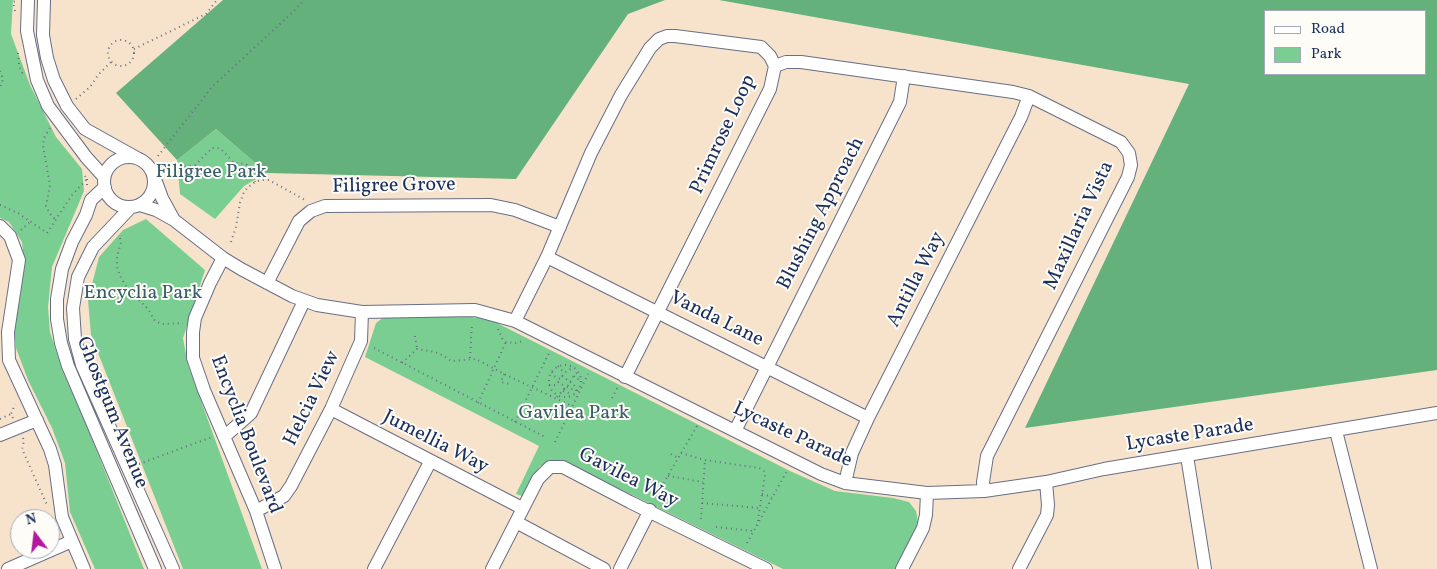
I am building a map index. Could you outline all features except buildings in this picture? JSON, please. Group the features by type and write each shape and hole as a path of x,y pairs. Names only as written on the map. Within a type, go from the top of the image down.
{"street":[{"path":"28,0 27,31 38,80 48,106 104,182 108,196 122,206 136,206 147,200 152,193 154,177 145,162 85,129 67,106 54,80 47,58 43,35 44,0"},
{"name":"Primrose Loop","path":"515,322 547,257 583,170 621,95 650,48 659,39 675,36 761,47 770,56 775,66 770,89 622,382"},
{"name":"Maxillaria Vista","path":"775,66 786,62 801,62 997,88 1029,96 1121,142 1129,153 1131,166 1128,177 987,456 983,482 984,491"},
{"name":"Blushing Approach","path":"735,431 900,102 904,76"},
{"name":"Antilla Way","path":"845,483 852,453 868,418 1021,117 1029,96"},
{"path":"104,182 115,162 129,157 137,158"},
{"name":"Lycaste Parade","path":"154,177 162,198 174,220"},
{"name":"Ghostgum Avenue","path":"104,182 91,200 62,269 57,319 61,343 68,366 155,569"},
{"name":"Filigree Grove","path":"267,283 300,221 311,211 326,206 491,205 515,210 560,227"},
{"name":"Ghostgum Avenue","path":"136,206 93,247 78,277 73,308 75,339 82,365 173,569"},
{"name":"Lycaste Parade","path":"136,206 156,210 174,220 223,258 267,283 304,301 317,305 362,312 476,310 515,322 622,382 735,431 821,474 845,483 927,493 984,491 1046,482 1104,469 1437,413"},
{"path":"0,226 10,236 19,260 8,332 4,341 8,360 37,420 55,465 62,517 84,569"},
{"name":"Vanda Lane","path":"547,257 868,418"},
{"name":"Encyclia Boulevard","path":"223,258 198,308 195,318 193,358 256,511 275,569"},
{"path":"224,436 251,412 304,301"},
{"name":"Helcia View","path":"256,511 284,496 331,409 361,341 362,312"},
{"name":"Jumellia Way","path":"331,409 522,508"},
{"path":"0,435 37,420"},
{"path":"1336,431 1371,569"},
{"path":"1187,456 1205,569"},
{"path":"374,569 430,462"},
{"name":"Gavilea Way","path":"492,569 538,478 550,467 563,466 761,568"},
{"path":"1019,569 1047,515 1046,482"},
{"path":"902,569 923,528 926,515 927,493"},
{"path":"620,569 650,510"},
{"path":"516,522 604,569"},
{"path":"8,569 72,541"}],"path":[{"path":"134,50 206,14 217,0"},
{"path":"158,156 212,87 296,10 304,0"},
{"path":"124,41 134,50 133,58 128,65 119,66 111,62 108,54 110,46 116,42 124,41"},
{"path":"74,101 90,87 98,75 111,62"},
{"path":"0,71 3,79 0,88"},
{"path":"50,127 44,138 43,146 50,186 46,206 56,220"},
{"path":"180,168 195,165 212,148 217,148 221,149 234,163 246,164 254,173 255,182"},
{"path":"0,206 18,213 47,233 72,195 87,180 84,173"},
{"path":"231,242 243,194 255,182 269,180 306,201"},
{"path":"120,238 117,267 127,288 148,309 155,320 162,324 188,322"},
{"path":"470,358 472,320"},
{"path":"498,327 499,333 506,342 517,343 524,340"},
{"path":"415,336 417,349"},
{"path":"478,403 506,342"},
{"path":"374,348 545,437"},
{"path":"417,349 435,352 451,361 476,359 556,400 572,406"},
{"path":"402,363 417,349"},
{"path":"515,422 549,353"},
{"path":"567,364 573,366 578,372 581,385 574,394 565,397 558,396 551,390 548,380 552,371 558,366 567,364"},
{"path":"558,366 564,373"},
{"path":"549,386 555,385 564,373 573,366"},
{"path":"552,371 554,376 563,385 563,390"},
{"path":"556,400 578,372"},
{"path":"504,374 501,382 509,384"},
{"path":"555,442 588,374"},
{"path":"562,376 574,385 577,391"},
{"path":"574,376 581,380"},
{"path":"612,398 622,382"},
{"path":"567,387 577,391"},
{"path":"563,390 574,394"},
{"path":"15,400 12,414 24,441 22,449 49,509"},
{"path":"0,419 12,414"},
{"path":"656,496 697,426"},
{"path":"139,464 206,439"},
{"path":"583,458 590,445"},
{"path":"681,453 705,460 759,468 764,471 757,526"},
{"path":"671,454 678,458"},
{"path":"701,519 705,460"},
{"path":"747,543 787,471"},
{"path":"668,476 703,482"},
{"path":"762,494 772,497"},
{"path":"702,503 760,508"},
{"path":"716,527 754,531"}],"green space":[{"path":"0,0 13,0 11,34 30,85 56,137 82,169 84,191 52,267 48,307 50,332 63,372 144,569 95,569 70,512 65,463 52,428 28,380 16,348 14,324 24,263 22,242 9,222 0,218"},
{"path":"223,0 665,0 628,14 516,179 267,173 216,129 177,160 116,93"},
{"path":"719,0 1437,0 1437,370 1025,428 1189,84"},
{"name":"Filigree Park","path":"216,129 267,173 244,186 215,219 180,194 177,160"},
{"name":"Encyclia Park","path":"146,219 205,270 183,338 188,365 262,569 183,569 91,335 88,300 99,257 123,230"},
{"name":"Gavilea Park","path":"460,316 489,319 790,471 835,491 893,498 909,502 916,511 919,527 898,569 783,569 561,460 540,466 522,496 516,494 539,446 365,357 376,323 384,317"}]}
